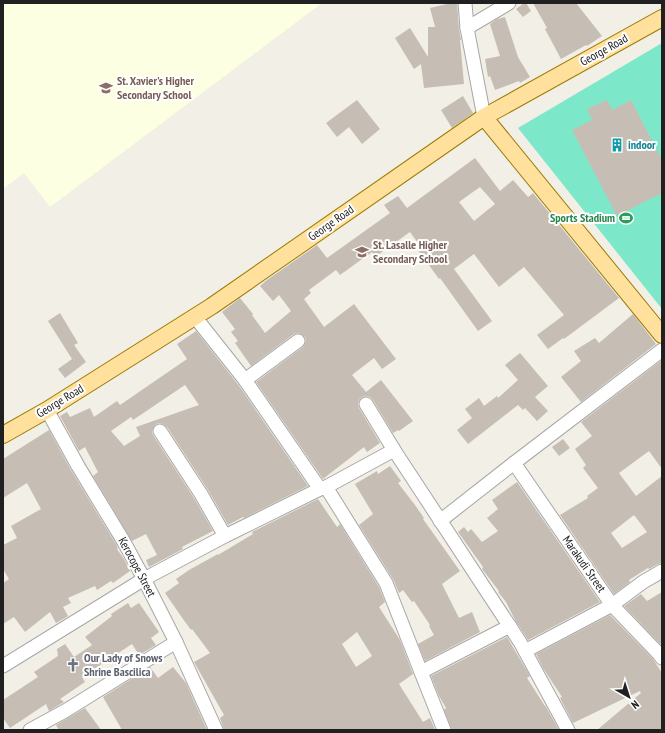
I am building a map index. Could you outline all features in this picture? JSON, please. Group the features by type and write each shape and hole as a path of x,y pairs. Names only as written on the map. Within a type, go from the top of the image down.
{"main road":[{"name":"George Road","path":"3,435 47,410 225,297 484,116 662,18"},
{"path":"484,116 662,335"}],"street":[{"path":"465,3 467,28 484,116"},
{"path":"467,28 509,3"},
{"path":"195,316 245,380 323,488 386,583 444,730"},
{"path":"245,380 298,341"},
{"path":"440,521 662,350"},
{"path":"366,404 440,521 510,626 568,730"},
{"name":"Kerocope Street","path":"47,410 144,579 176,642 216,730"},
{"path":"160,431 201,494 225,536"},
{"path":"3,666 144,579 225,536 323,488 394,450"},
{"name":"Marakudi Street","path":"514,463 612,605 661,655"},
{"path":"525,651 612,605 643,582 662,571"},
{"path":"420,672 510,626"},
{"path":"30,730 65,711 176,642"}],"shaded area":[{"name":"St. Xavier's Higher Secondary School","path":"3,3 322,3 50,207 24,173 3,189"}],"green space":[{"name":"Sports Stadium","path":"662,43 662,309 518,128"}],"building":[{"path":"457,3 464,84 424,88 421,64 414,69 395,38 410,28 428,57 428,27 435,27 430,8"},
{"path":"526,3 531,11 523,17 516,9"},
{"path":"533,3 576,3 602,36 587,46 586,45 561,59 545,29 547,28"},
{"path":"505,17 518,57 530,77 520,83 519,81 495,90 490,76 488,77 485,59 500,56 490,24 497,19"},
{"path":"463,96 473,113 452,128 441,110"},
{"path":"357,100 380,129 362,144 349,127 337,137 326,123"},
{"name":"indoor","path":"607,100 612,110 631,100 662,160 662,193 617,216 572,130 592,120 587,109"},
{"path":"475,158 500,191 513,180 528,197 533,193 619,298 564,339 563,338 548,349 537,335 564,315 524,267 499,287 474,254 454,269 492,321 478,331 418,250 421,247 410,232 375,257 372,252 340,275 336,270 309,290 311,293 304,299 324,327 354,304 396,359 382,369 374,358 352,375 366,392 381,380 413,421 399,431 398,430 393,433 373,400 370,397 362,397 359,400 359,408 380,443 367,452 364,447 323,479 256,382 303,347 306,340 305,337 301,334 294,334 251,366 235,343 238,341 231,332 235,329 222,312 240,298 253,314 252,315 265,333 291,311 279,295 273,301 260,286 317,245 327,258 390,213 384,205 398,196 407,208","holes":["480,187 495,204 474,221 459,202"]},
{"path":"60,313 78,343 74,345 86,362 65,378 58,369 72,359 48,321"},
{"path":"633,314 656,344 581,402 561,377 581,361 574,351 595,338 599,343"},
{"path":"196,331 240,387 308,486 228,525 208,490 167,427 163,424 156,424 153,428 153,435 194,498 213,531 182,547 183,549 149,567 146,560 157,555 146,534 132,541 93,476 98,472 85,447 79,451 60,416 67,412 70,417 90,408 94,417 117,401 120,405 187,359 177,344","holes":["185,385 199,405 136,427 140,436 124,446 111,431 131,417 133,420"]},
{"path":"520,353 548,386 535,397 548,411 537,421 525,408 523,410 518,405 468,444 457,430 472,418 465,409 479,398 484,406 497,396 498,398 518,380 505,365"},
{"path":"662,360 662,469 649,451 619,473 636,496 662,476 662,563 649,569 648,568 629,580 630,582 614,594 560,515 588,498 587,496 598,488 583,468 586,465 575,449 592,436 581,422","holes":["634,515 647,532 622,548 611,533"]},
{"path":"49,430 130,571 113,583 111,581 97,590 95,586 68,598 71,603 63,607 68,616 65,618 56,623 50,612 25,632 14,617 3,624 3,583 9,579 3,569 3,545 17,538 11,526 41,509 27,483 3,498 3,459"},
{"path":"563,439 570,448 559,456 552,447"},
{"path":"390,466 401,481 398,483 415,505 424,518 423,519 460,571 442,584 459,618 472,612 480,632 425,661 418,644 434,635 429,626 430,625 414,601 412,602 403,590 399,593 393,579 359,525 373,514 355,484 377,471 378,474"},
{"path":"517,482 600,602 528,640 515,620 506,602 498,592 499,591 482,569 483,567 458,532 464,527 468,532 471,529 482,542 498,531 487,518 498,509 492,500"},
{"path":"318,499 337,527 340,524 379,587 385,602 379,607 400,640 413,674 399,684 423,722 430,718 435,730 224,730 220,718 224,715 194,662 210,653 192,629 191,630 165,593 179,583 176,579 189,570 253,534 252,532","holes":["357,632 372,656 356,667 342,644"]},
{"path":"662,592 662,643 660,644 624,606 641,594 647,601"},
{"name":"Our Lady of Snows Shrine Bascilica","path":"128,603 131,608 139,603 159,632 151,638 156,645 139,655 132,644 82,677 85,682 60,699 64,702 49,711 46,704 10,728 3,718 3,700 38,677 34,672 58,656 57,649 65,644 74,657 92,645 85,637 112,616 111,614"},
{"path":"610,615 653,659 662,673 662,730 597,730 641,693 640,691 573,723 560,698 562,697 543,668 536,654"},
{"path":"507,637 530,676 527,678 559,730 452,730 444,710 446,708 439,696 431,676"},
{"path":"150,667 158,678 173,667 186,683 207,730 122,730 103,697"},
{"path":"85,708 101,730 59,730 56,725"}],"place":[{"name":"St. Xavier's Higher Secondary School","path":"106,88"},
{"name":"indoor","path":"617,145"},
{"name":"Sports Stadium","path":"626,218"},
{"name":"St. Lasalle Higher Secondary School","path":"362,252"},
{"name":"Our Lady of Snows Shrine Bascilica","path":"73,665"}]}
